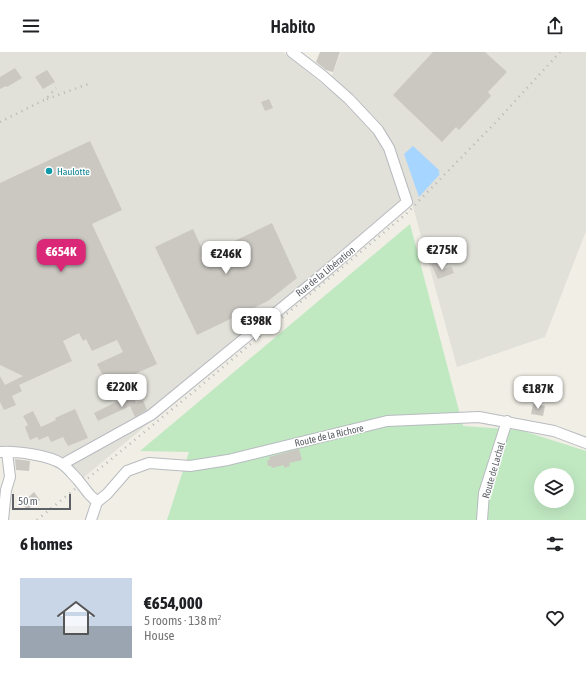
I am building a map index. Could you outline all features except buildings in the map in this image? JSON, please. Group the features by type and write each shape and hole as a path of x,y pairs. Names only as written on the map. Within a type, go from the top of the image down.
{"street":[{"name":"Rue de la Libération","path":"63,465 151,415 407,202 406,194 389,148 378,130 323,76 292,52"},
{"name":"Route de la Richore","path":"97,502 107,494 127,471 149,463 190,466 228,460 387,421 479,416 554,430 586,443"},
{"name":"Route de Lachal","path":"482,520 484,493 507,421"},
{"path":"3,520 2,506 10,480 4,455 45,458 63,465 97,502 91,520"}],"shaded area":[{"path":"0,52 283,52 327,88 341,52 586,52 586,231 545,337 457,367 412,203 83,478 63,458 21,448 0,449"}],"green space":[{"path":"410,224 463,426 520,430 586,451 586,520 167,520 189,452 140,451"}],"water":[{"path":"413,146 440,171 438,172 440,174 419,197 404,154"}],"railway":[{"path":"37,520 406,214 495,123 560,52"},
{"path":"47,99 88,84"},
{"path":"0,122 46,99 56,88"}],"place":[{"name":"Haulotte","path":"49,171"}]}
